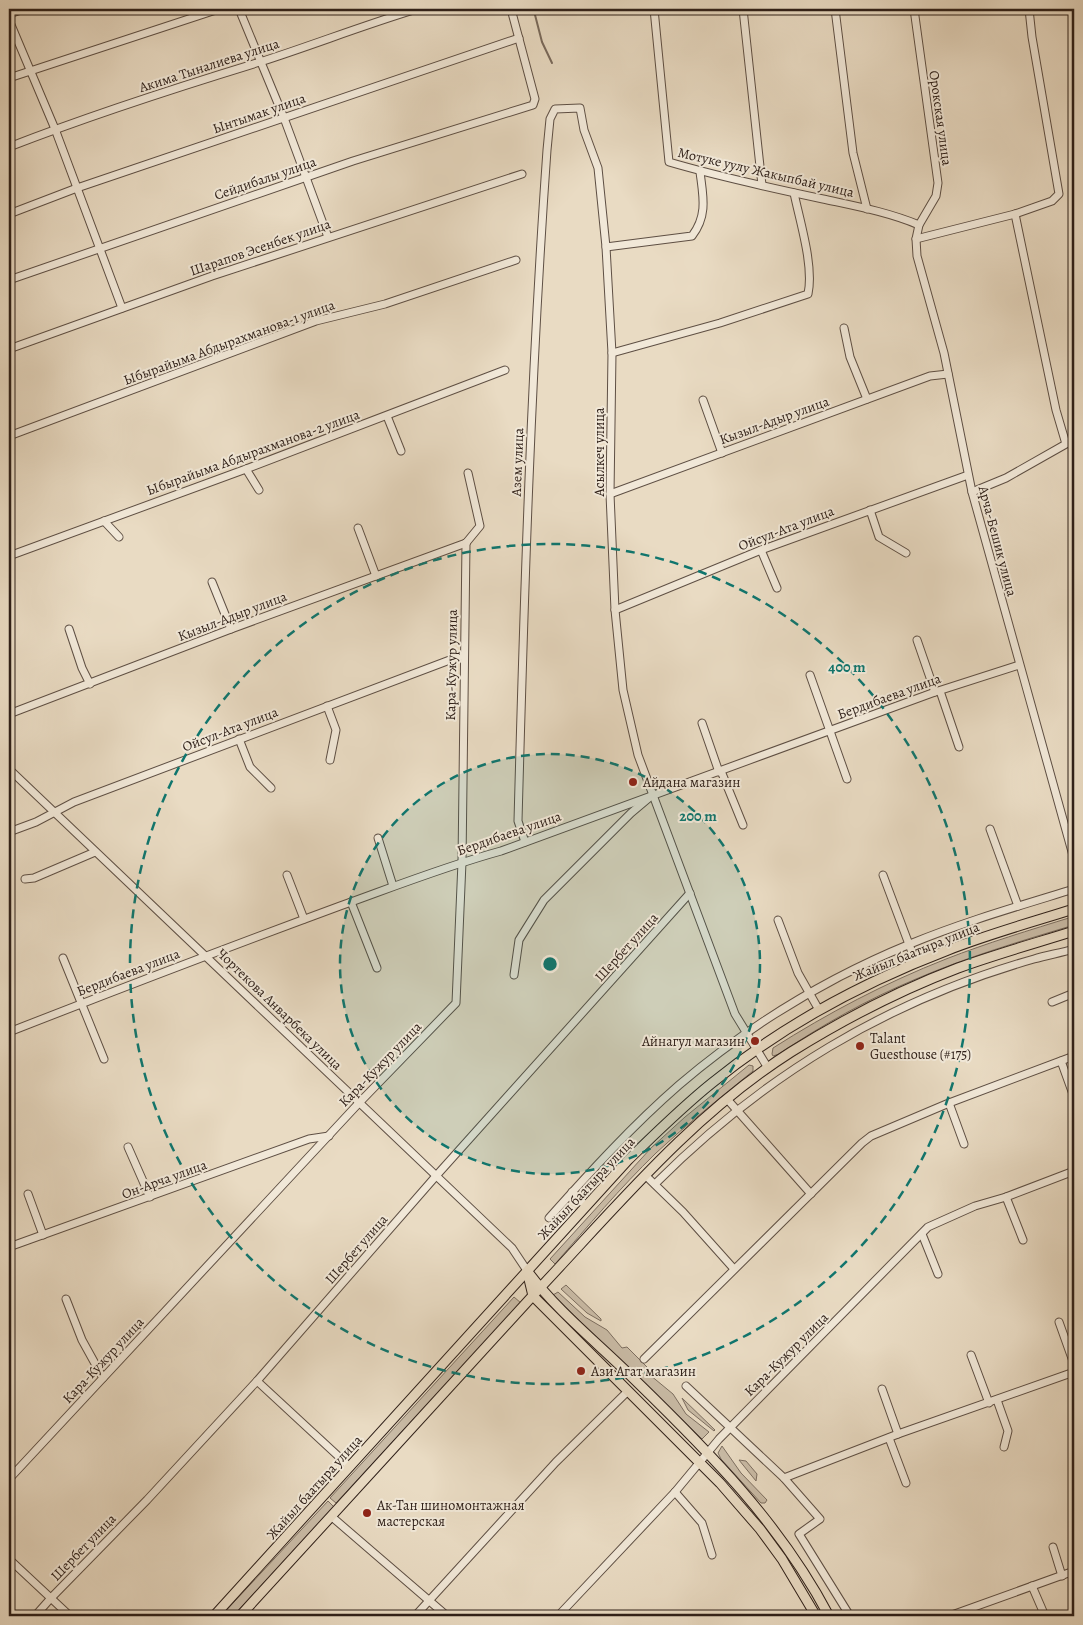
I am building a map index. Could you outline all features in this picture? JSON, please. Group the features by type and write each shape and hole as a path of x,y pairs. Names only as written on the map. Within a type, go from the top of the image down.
{"main road":[{"name":"Жайыл баатыра улица","path":"214,1616 628,1160 672,1117 713,1082 757,1050 819,1010 878,979 984,937 1074,909"},
{"path":"240,1616 645,1175 684,1136 727,1099 796,1049 852,1017 924,982 990,957 1074,931"},
{"path":"528,1272 540,1288 708,1453 768,1522 807,1577 829,1616"},
{"path":"528,1272 533,1296 701,1462 760,1529 782,1559 816,1616"}],"street":[{"path":"9,14 24,9"},
{"path":"9,78 219,9"},
{"path":"239,9 284,118 328,237"},
{"name":"Акима Тыналиева улица","path":"9,147 55,129 200,80 418,9"},
{"path":"511,9 519,38"},
{"name":"Мотуке уулу Жакыпбай улица","path":"654,9 669,162 700,172 866,208 919,225"},
{"path":"743,9 762,185"},
{"path":"835,9 853,153 866,208"},
{"name":"Орокская улица","path":"914,9 938,183 936,196 919,225"},
{"path":"916,239 1015,214 1052,201 1059,194 1032,37 1029,9"},
{"path":"9,20 55,129 122,308"},
{"name":"Сейдибалы улица","path":"9,280 353,160 531,106 535,103 535,99 519,38"},
{"name":"Ынтымак улица","path":"9,214 77,188 519,38"},
{"name":"Азем улица","path":"525,842 518,821 524,615 531,412 546,159 550,119 555,108 580,108"},
{"name":"Асылкеч улица","path":"580,108 584,130 598,168 606,247 612,353 610,494 615,610 623,690 638,755 735,1014 768,1068"},
{"path":"606,247 692,236 700,226 704,205 700,172"},
{"name":"Шарапов Эсенбек улица","path":"9,349 328,237 522,174"},
{"path":"612,353 720,323 808,294 811,281 809,264 794,192"},
{"path":"972,492 1006,478 1066,444 1056,410 1015,214"},
{"name":"Арча-Бешик улица","path":"919,225 916,239 917,256 944,353 972,492 1074,859"},
{"name":"Ыбырайыма Абдырахманова-1 улица","path":"9,436 316,322 385,304 516,260"},
{"path":"844,328 850,357 866,399"},
{"name":"Ыбырайыма Абдырахманова-2 улица","path":"9,556 246,469 505,370"},
{"name":"Кызыл-Адыр улица","path":"610,494 930,376 948,374"},
{"path":"703,400 722,453"},
{"path":"387,416 401,451"},
{"path":"246,469 259,490"},
{"path":"466,543 480,526 468,473"},
{"name":"Ойсул-Ата улица","path":"615,610 761,550 968,475"},
{"path":"870,510 879,536 906,553"},
{"path":"104,521 119,537"},
{"path":"358,528 376,576"},
{"name":"Кызыл-Адыр улица","path":"9,714 231,629 466,543"},
{"name":"Кара-Кужур улица","path":"9,1478 358,1104 456,1003 462,862 466,543"},
{"path":"761,550 777,588"},
{"path":"212,582 231,629"},
{"path":"69,629 82,668 90,684"},
{"path":"916,640 959,747"},
{"name":"Ойсул-Ата улица","path":"9,832 36,822 74,802 464,655"},
{"name":"Бердибаева улица","path":"9,1032 204,956 393,886 462,862 501,851 937,691 1019,665"},
{"path":"810,675 848,779"},
{"path":"327,706 336,730 330,760"},
{"path":"702,723 743,825"},
{"path":"239,739 250,767 271,788"},
{"name":"Чортекова Анварбека улица","path":"9,769 358,1104 512,1248 528,1272"},
{"path":"514,975 520,940 544,900 631,813 654,794"},
{"path":"990,829 1018,906"},
{"path":"378,838 393,886"},
{"path":"25,879 34,878 95,852"},
{"path":"287,875 304,919"},
{"path":"883,875 916,963"},
{"path":"549,1218 629,1132 698,1069 747,1034 809,994 839,977 908,944 980,918 1074,889"},
{"name":"Шербет улица","path":"35,1616 147,1500 257,1381 436,1176 690,893"},
{"path":"351,902 377,968"},
{"path":"778,920 798,973 819,1010"},
{"path":"655,1184 692,1148 736,1110 806,1060 851,1034 941,991 1003,968 1049,954 1074,949"},
{"path":"63,958 104,1060"},
{"path":"1052,1002 1074,993"},
{"path":"644,1359 871,1136 949,1103 1074,1056"},
{"path":"1061,1061 1074,1098"},
{"path":"727,1099 811,1194"},
{"path":"949,1103 964,1144"},
{"name":"Он-Арча улица","path":"9,1247 309,1139 329,1136"},
{"path":"128,1147 150,1197"},
{"name":"Кара-Кужур улица","path":"558,1616 675,1492 730,1428 933,1224 975,1206 1006,1197 1074,1171"},
{"path":"645,1175 684,1212 734,1269"},
{"path":"572,1192 586,1206"},
{"path":"28,1194 43,1235"},
{"path":"1006,1197 1023,1240"},
{"path":"922,1234 938,1274"},
{"path":"66,1299 82,1340 104,1378"},
{"path":"1059,1322 1074,1364"},
{"path":"971,1355 989,1403"},
{"path":"784,1478 898,1434 1074,1372"},
{"path":"257,1381 350,1467"},
{"path":"686,1386 784,1478 820,1519 799,1534 850,1616"},
{"path":"882,1389 898,1434"},
{"path":"415,1616 556,1462 628,1391"},
{"path":"996,1400 1008,1430 1004,1447"},
{"path":"889,1438 906,1483"},
{"path":"675,1492 702,1522 712,1555"},
{"path":"332,1517 447,1616"},
{"path":"1053,1548 1062,1576"},
{"path":"9,1559 70,1616"},
{"path":"949,1616 1074,1572"},
{"path":"1032,1586 1045,1616"}],"shaded area":[{"path":"1074,917 1074,925 974,956 880,995 846,1013 779,1054 773,1056 772,1054 773,1048 815,1023 857,999 901,978 946,959"},
{"path":"749,1065 753,1066 753,1071 656,1153 617,1193 555,1264 550,1259 651,1148 685,1117"},
{"path":"566,1285 601,1321 587,1313 561,1289"},
{"path":"558,1292 585,1317 607,1330 622,1348 627,1347 652,1372 650,1375 673,1394 686,1414 709,1432 702,1439 553,1295"},
{"path":"514,1297 521,1303 336,1503 330,1498"},
{"path":"682,1398 715,1430 714,1431 688,1410"},
{"path":"722,1446 741,1473 767,1500 765,1503 761,1503 721,1459 718,1453"},
{"path":"739,1460 746,1461 757,1474 756,1481"},
{"path":"328,1501 334,1507 233,1616 221,1616"}],"waterway":[{"path":"534,11 542,42 552,63"}],"place":[{"name":"Айдана магазин","path":"633,782"},
{"name":"Айнагул магазин","path":"755,1041"},
{"name":"Talant Guesthouse (#175)","path":"860,1046"},
{"name":"Ази Агат магазин","path":"581,1371"},
{"name":"Ак-Тан шиномонтажная мастерская","path":"367,1513"}]}
